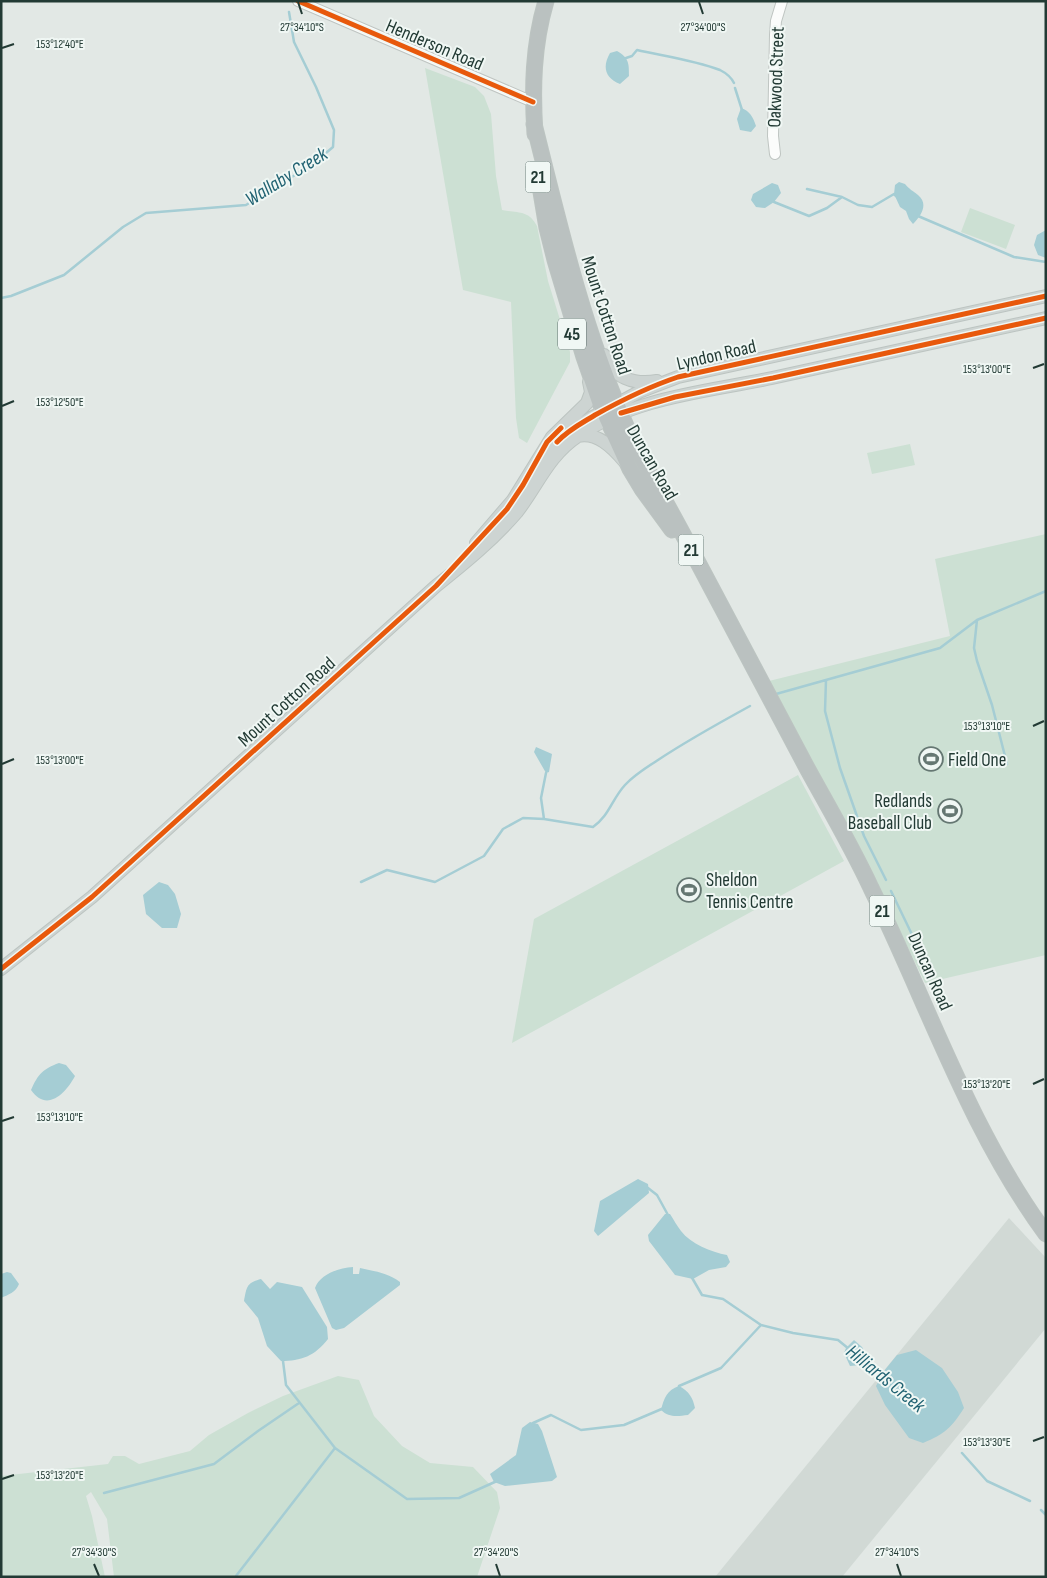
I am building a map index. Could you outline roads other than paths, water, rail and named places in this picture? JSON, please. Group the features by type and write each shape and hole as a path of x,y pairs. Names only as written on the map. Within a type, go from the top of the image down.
{"highway":[{"name":"Mount Cotton Road","path":"546,1 534,59 533,102 537,167 547,228"},
{"name":"Mount Cotton Road","path":"534,124 569,262 596,350 612,411"},
{"name":"Duncan Road","path":"547,228 572,318 612,411 630,469 711,590"},
{"name":"Duncan Road","path":"612,411 646,466 687,541 711,590 871,886 972,1111 1028,1210 1046,1234"}],"main road":[{"name":"Mount Cotton Road","path":"436,586 510,505 552,437 590,398 590,387 548,250 547,228"},
{"path":"569,262 606,360 612,370 620,377 642,382 678,377"},
{"name":"Lyndon Road","path":"460,560 511,511 556,442 569,430 612,411 657,384 678,377 1046,296"},
{"name":"Lyndon Road","path":"612,411 1046,318"},
{"path":"768,357 773,378"},
{"name":"Mount Cotton Road","path":"1,969 92,897 436,586 468,560 508,522 526,499 554,456 612,411"},
{"path":"578,436 588,434 599,439 617,453 630,469"}],"street":[{"name":"Henderson Road","path":"298,1 533,102"},
{"name":"Oakwood Street","path":"775,154 773,136 775,35 776,21 782,1"}],"water":[{"path":"617,51 626,59 629,68 629,76 620,84 611,79 606,72 606,63 610,53"},
{"path":"741,108 749,113 754,120 756,126 751,132 740,130 737,119"},
{"path":"899,182 905,184 923,202 923,210 913,224 906,211 900,207 894,194 895,185"},
{"path":"772,183 778,185 781,193 774,202 765,208 756,207 751,200 753,194"},
{"path":"1046,230 1046,258 1038,255 1034,245 1037,235"},
{"path":"536,747 552,754 549,772 546,773 534,752"},
{"path":"159,882 168,885 175,894 181,914 177,928 162,928 146,914 143,895"},
{"path":"59,1063 66,1065 75,1076 67,1089 56,1098 50,1100 43,1100 37,1097 31,1090 36,1080 45,1070"},
{"path":"638,1179 648,1184 649,1193 598,1236 594,1231 600,1201"},
{"path":"665,1214 670,1214 685,1236 696,1244 708,1250 727,1255 730,1262 726,1267 709,1270 693,1279 675,1275 649,1241 648,1235"},
{"path":"353,1267 353,1274 359,1274 360,1268 376,1271 395,1279 400,1282 400,1285 344,1328 336,1330 332,1328 315,1288 317,1283 326,1275"},
{"path":"11,1273 19,1284 14,1291 1,1298 1,1274"},
{"path":"261,1279 270,1289 277,1282 302,1287 327,1327 328,1339 318,1350 301,1359 281,1361 267,1346 258,1318 244,1301 248,1286 252,1282"},
{"path":"854,1340 862,1347 866,1354 861,1365 850,1366 844,1353"},
{"path":"916,1350 942,1368 958,1392 964,1408 947,1429 923,1443 909,1438 885,1405 876,1386 884,1371 897,1355"},
{"path":"679,1386 690,1395 695,1408 688,1415 674,1416 667,1414 661,1410 665,1398 669,1392"},
{"path":"530,1422 538,1424 542,1431 557,1477 552,1481 505,1486 494,1482 490,1474 516,1455 522,1428"}],"waterway":[{"name":"Wallaby Creek","path":"1,298 11,296 64,275 123,227 146,213 246,205 313,164 333,147 334,130 294,42 289,12"},
{"path":"626,58 632,56 637,50 689,61 720,70 728,75 734,83"},
{"path":"735,88 742,110"},
{"path":"807,189 842,197 858,205 872,207 894,194 896,196"},
{"path":"774,202 809,216 827,208 842,197"},
{"path":"918,216 1014,257 1046,262"},
{"path":"776,694 940,648 977,620 1046,591"},
{"path":"977,620 974,648 992,705 1007,764"},
{"path":"826,680 825,711 840,768 864,836 886,880"},
{"path":"361,882 387,870 435,882 484,856 503,829 523,818 544,819 593,827 607,813 625,785 636,775 715,725 750,706"},
{"path":"544,819 541,798 546,773"},
{"path":"891,891 918,947"},
{"name":"Hilliards Creek","path":"648,1188 657,1195 668,1215"},
{"name":"Hilliards Creek","path":"691,1276 702,1295 723,1299 761,1325 793,1333 838,1340 849,1349"},
{"name":"Hilliards Creek","path":"679,1388 679,1386 721,1368 761,1325"},
{"name":"Hilliards Creek","path":"862,1358 884,1377"},
{"path":"283,1361 286,1385 335,1448 407,1499 459,1498 497,1481"},
{"path":"104,1493 214,1464 299,1403"},
{"name":"Hilliards Creek","path":"533,1425 533,1423 551,1415 581,1430 624,1425 664,1408"},
{"path":"236,1576 335,1448"},
{"name":"Hilliards Creek","path":"962,1453 987,1481 1030,1501"},
{"name":"Hilliards Creek","path":"1041,1510 1046,1515"}],"place":[{"name":"Field One","path":"931,759"},
{"name":"Redlands Baseball Club","path":"950,811"},
{"name":"Sheldon Tennis Centre","path":"689,890"}]}
